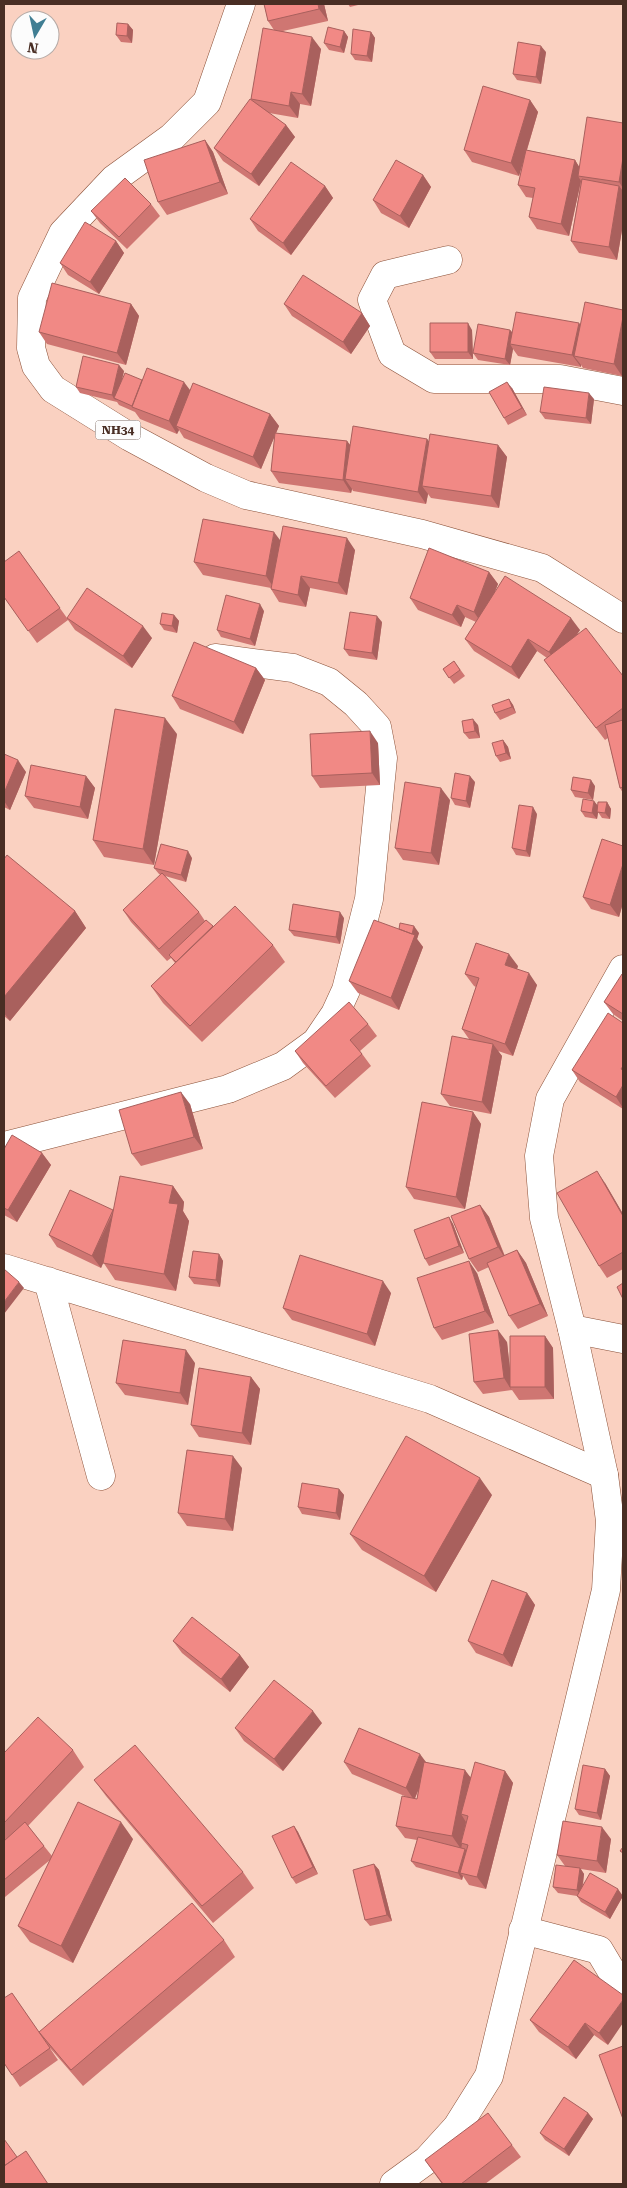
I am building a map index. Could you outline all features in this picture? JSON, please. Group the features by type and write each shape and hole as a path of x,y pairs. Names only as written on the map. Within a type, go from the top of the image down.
{"main road":[{"name":"NH34","path":"240,4 207,102 172,137 114,179 63,233 32,298 31,348 36,366 52,389 130,437 206,478 246,495 422,534 542,568 623,619"},
{"path":"448,260 385,275 372,300 392,354 434,379 560,379 623,391"},
{"path":"4,1146 228,1089 283,1066 316,1042 335,1014 346,990 368,899 383,758 377,726 356,704 329,682 293,668 215,658"},
{"path":"394,2184 427,2160 457,2127 489,2076 606,1590 610,1521 604,1475 572,1329 544,1218 538,1156 550,1099 623,969"},
{"path":"4,1268 430,1399 604,1475"},
{"path":"48,1281 101,1476"},
{"path":"572,1329 623,1339"},
{"path":"524,1930 599,1950 623,1990"}],"building":[{"path":"264,4 318,4 319,9 268,21"},
{"path":"117,23 128,24 127,36 116,35"},
{"path":"328,27 344,31 340,47 324,43"},
{"path":"263,28 312,37 302,94 291,92 289,106 251,99"},
{"path":"353,29 371,32 367,56 351,54"},
{"path":"518,42 541,46 536,77 513,74"},
{"path":"483,86 530,100 511,163 464,150"},
{"path":"250,99 286,125 251,174 214,148"},
{"path":"587,117 623,123 623,158 619,182 578,176"},
{"path":"205,140 220,182 158,202 144,160"},
{"path":"526,150 575,160 561,224 529,217 535,188 518,185"},
{"path":"396,160 423,175 400,216 373,200"},
{"path":"291,162 325,186 283,243 250,219"},
{"path":"125,178 151,204 119,237 91,211"},
{"path":"582,179 619,186 609,247 571,241"},
{"path":"85,222 116,241 90,282 60,263"},
{"path":"303,275 362,313 343,342 284,304"},
{"path":"52,283 131,304 117,353 39,332"},
{"path":"585,302 623,310 614,364 574,356"},
{"path":"516,312 579,323 572,355 510,344"},
{"path":"430,323 468,323 468,352 430,352"},
{"path":"478,324 510,330 505,359 473,353"},
{"path":"83,356 119,365 112,395 76,387"},
{"path":"147,368 184,382 169,421 132,407"},
{"path":"125,373 142,380 132,406 114,398"},
{"path":"507,382 522,408 504,418 489,392"},
{"path":"193,383 270,414 253,457 176,426"},
{"path":"544,387 589,393 586,418 540,412"},
{"path":"353,426 427,439 418,492 345,479"},
{"path":"275,433 347,441 343,480 271,471"},
{"path":"430,434 498,445 491,496 422,486"},
{"path":"203,519 274,532 266,576 194,562"},
{"path":"283,526 347,538 338,583 301,576 298,595 271,589"},
{"path":"429,548 489,572 474,612 457,605 452,615 410,598"},
{"path":"19,551 60,608 28,631 4,597 4,562"},
{"path":"505,576 571,618 549,652 528,639 511,667 465,639"},
{"path":"87,588 143,626 123,656 67,618"},
{"path":"226,595 260,604 250,639 217,630"},
{"path":"350,612 377,616 372,653 344,649"},
{"path":"162,613 174,615 172,626 160,624"},
{"path":"586,628 623,676 623,708 596,728 544,660"},
{"path":"194,642 256,668 234,722 172,696"},
{"path":"454,661 460,670 449,678 443,669"},
{"path":"509,699 512,707 495,713 492,705"},
{"path":"115,709 165,718 143,849 93,840"},
{"path":"473,719 475,731 464,733 462,721"},
{"path":"623,720 623,787 620,788 605,725"},
{"path":"370,731 372,773 312,776 310,734"},
{"path":"503,740 506,753 496,756 492,743"},
{"path":"4,754 18,760 4,793"},
{"path":"31,765 86,776 80,807 25,796"},
{"path":"455,773 470,776 466,801 451,798"},
{"path":"573,777 591,780 588,793 571,790"},
{"path":"405,782 441,788 431,853 395,848"},
{"path":"583,799 594,801 592,813 581,811"},
{"path":"598,802 607,802 605,813 597,812"},
{"path":"519,805 533,807 526,851 512,848"},
{"path":"602,839 623,846 623,864 610,905 583,897"},
{"path":"161,844 188,851 181,875 154,868"},
{"path":"7,855 75,911 4,997 4,859"},
{"path":"162,873 199,912 159,949 123,910"},
{"path":"293,904 340,912 336,937 289,930"},
{"path":"235,906 273,945 190,1026 151,986"},
{"path":"206,920 213,926 176,962 169,955"},
{"path":"374,920 415,935 391,998 349,981"},
{"path":"400,923 414,926 412,934 399,929"},
{"path":"476,943 509,954 505,965 529,973 505,1044 462,1029 479,978 465,974"},
{"path":"623,974 623,1014 604,1002"},
{"path":"349,1002 368,1024 350,1040 362,1054 326,1086 295,1051"},
{"path":"608,1013 623,1023 623,1066 621,1069 623,1070 623,1085 616,1097 572,1070"},
{"path":"452,1036 493,1044 482,1102 441,1094"},
{"path":"181,1092 194,1137 132,1154 119,1110"},
{"path":"422,1102 473,1112 456,1197 406,1187"},
{"path":"12,1135 42,1153 8,1210 4,1208 4,1149"},
{"path":"597,1171 623,1216 623,1252 599,1266 557,1193"},
{"path":"120,1176 173,1186 169,1203 178,1204 164,1274 103,1263"},
{"path":"70,1190 113,1210 92,1256 49,1235"},
{"path":"480,1205 498,1247 469,1259 451,1216"},
{"path":"449,1217 459,1246 425,1259 414,1230"},
{"path":"517,1250 540,1304 509,1316 487,1263"},
{"path":"193,1251 219,1254 216,1280 189,1277"},
{"path":"300,1255 383,1281 367,1334 283,1308"},
{"path":"469,1261 485,1311 434,1328 417,1278"},
{"path":"4,1269 19,1282 4,1302"},
{"path":"623,1283 623,1299 617,1287"},
{"path":"498,1330 504,1378 474,1382 469,1334"},
{"path":"510,1336 545,1336 545,1387 510,1387"},
{"path":"123,1340 186,1350 180,1393 116,1383"},
{"path":"199,1368 251,1377 242,1433 191,1425"},
{"path":"406,1436 480,1478 424,1576 350,1534"},
{"path":"187,1450 233,1456 225,1519 178,1513"},
{"path":"302,1483 339,1489 336,1513 298,1507"},
{"path":"492,1580 527,1593 503,1655 468,1641"},
{"path":"192,1617 240,1655 221,1679 173,1641"},
{"path":"274,1680 313,1711 274,1759 235,1728"},
{"path":"38,1717 73,1750 4,1823 4,1753"},
{"path":"359,1728 420,1754 406,1788 344,1762"},
{"path":"135,1745 243,1872 202,1906 94,1780"},
{"path":"424,1762 465,1770 452,1836 396,1826 402,1796 417,1799"},
{"path":"475,1762 505,1771 477,1877 460,1873 468,1845 461,1843 468,1816 461,1814"},
{"path":"583,1765 605,1769 597,1813 575,1809"},
{"path":"78,1802 121,1822 61,1946 18,1926"},
{"path":"563,1821 602,1827 597,1861 557,1855"},
{"path":"25,1822 44,1846 4,1880 4,1841"},
{"path":"294,1826 313,1867 292,1878 272,1836"},
{"path":"418,1837 465,1849 458,1873 411,1861"},
{"path":"374,1864 387,1915 365,1920 353,1870"},
{"path":"556,1865 580,1868 577,1890 553,1887"},
{"path":"590,1873 618,1889 605,1912 577,1896"},
{"path":"192,1903 224,1940 71,2070 39,2032"},
{"path":"574,1960 623,1995 623,2000 599,2033 585,2023 568,2047 530,2020"},
{"path":"12,1993 50,2048 12,2075 4,2063 4,1998"},
{"path":"623,2046 623,2119 599,2055"},
{"path":"564,2097 588,2113 564,2149 540,2133"},
{"path":"488,2113 512,2145 461,2184 443,2184 425,2160"},
{"path":"4,2139 17,2157 4,2166"},
{"path":"26,2151 48,2184 4,2184 4,2166"}]}
